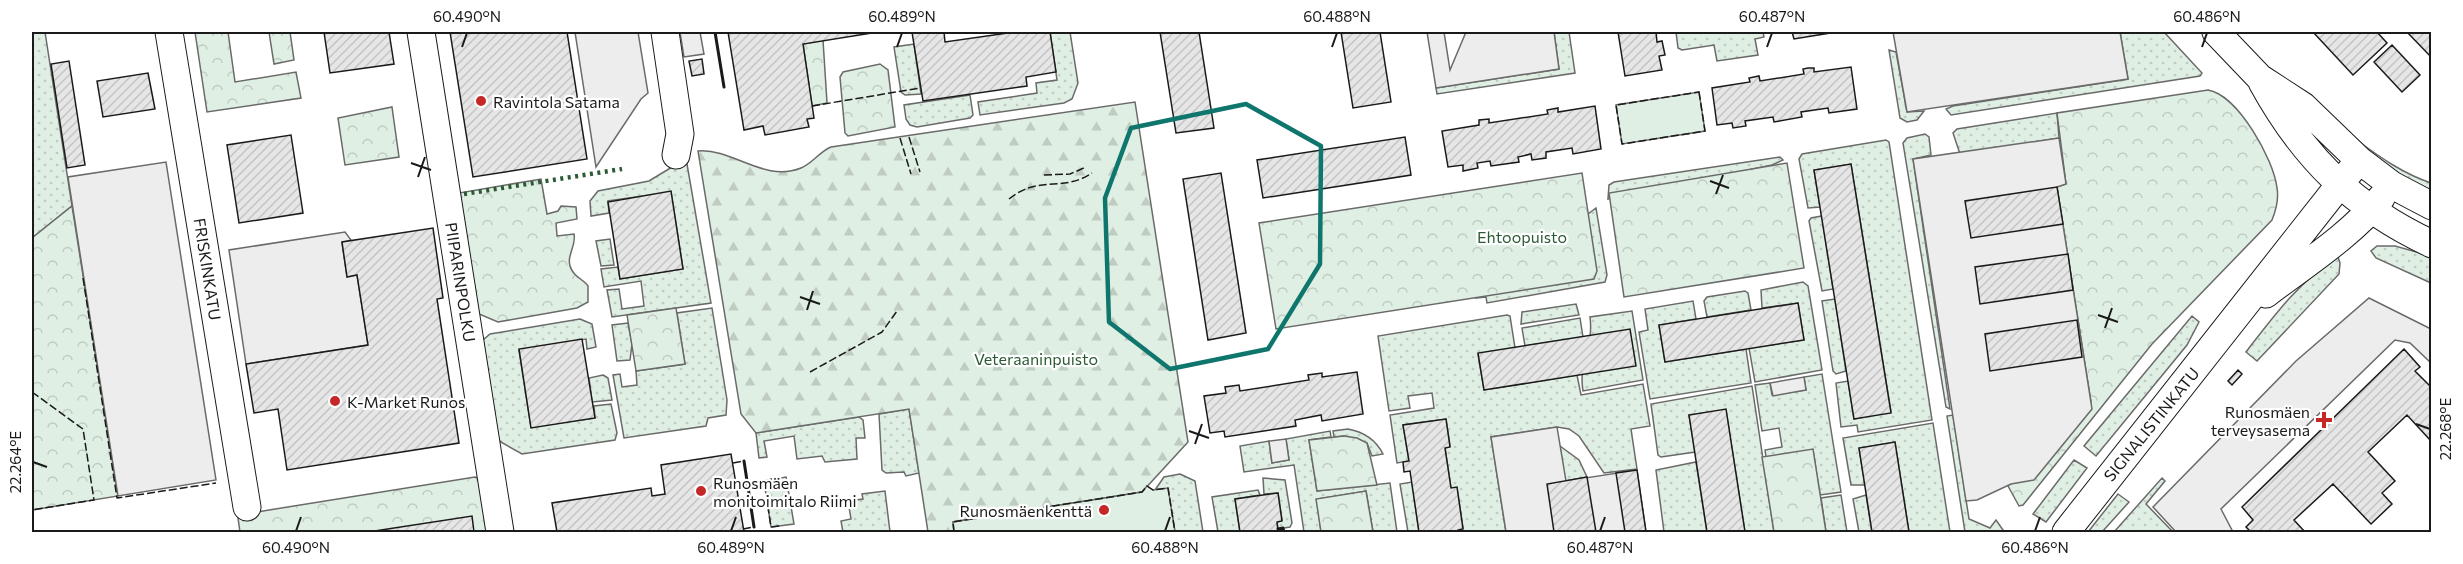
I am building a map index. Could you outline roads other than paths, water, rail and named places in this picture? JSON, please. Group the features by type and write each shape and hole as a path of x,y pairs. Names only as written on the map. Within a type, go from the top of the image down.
{"street":[{"name":"FRISKINKATU","path":"169,32 247,507"},
{"name":"PIIPARINPOLKU","path":"421,32 500,532"},
{"path":"664,32 680,134 676,155"},
{"path":"2216,32 2260,78 2303,106 2359,160 2392,185 2432,206"},
{"path":"2260,78 2283,120 2338,185 2371,211 2432,243"},
{"name":"SIGNALISTINKATU","path":"2066,532 2238,317 2359,160"},
{"name":"SIGNALISTINKATU","path":"2238,317 2371,211 2392,185"}],"place":[{"name":"Ravintola Satama","path":"481,101"},
{"name":"K-Market Runos","path":"335,401"},
{"name":"Runosmäen terveysasema","path":"2324,420"},
{"name":"Runosmäen monitoimitalo Riimi","path":"701,491"},
{"name":"Runosmäenkenttä","path":"1104,510"}],"park label":[{"name":"Ehtoopuisto","path":"1522,236"},
{"name":"Veteraaninpuisto","path":"1036,358"}]}
